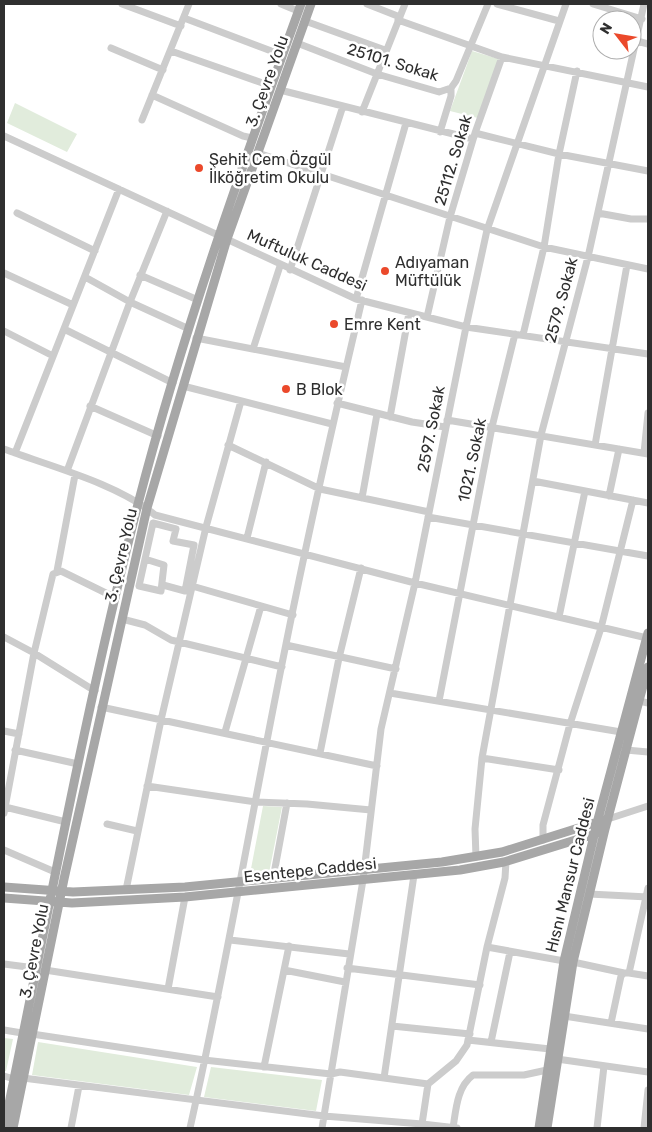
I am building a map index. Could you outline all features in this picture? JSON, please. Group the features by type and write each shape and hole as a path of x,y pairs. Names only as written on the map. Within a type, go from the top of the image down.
{"main road":[{"name":"3. Çevre Yolu","path":"13,1128 35,968 78,764 116,598 227,239 311,4"},
{"name":"3. Çevre Yolu","path":"27,1033 45,970 101,707 122,619 158,436 218,235 299,7"},
{"name":"Hısnı Mansur Caddesi","path":"540,1128 550,1049 590,853 648,636"},
{"path":"547,1128 564,1016 569,962 590,894 626,750 644,702 648,667"},
{"path":"595,834 608,819"},
{"name":"Esentepe Caddesi","path":"4,887 61,892 126,890 241,882 476,858 543,840 608,819"},
{"name":"Esentepe Caddesi","path":"4,898 59,902 185,897 414,875 469,869 506,862 595,834"},
{"path":"552,848 582,844 587,846 590,853"},
{"name":"3. Çevre Yolu","path":"4,1128 19,1078"}],"street":[{"path":"122,4 131,5 282,55"},
{"path":"142,120 189,4"},
{"path":"281,4 299,7"},
{"path":"366,4 502,57 545,64 648,87"},
{"path":"362,112 385,50 405,4"},
{"name":"25101. Sokak","path":"297,43 377,74 439,92 451,88 456,81 488,4"},
{"path":"497,4 560,21"},
{"name":"2597. Sokak","path":"322,1128 349,954 364,880 381,729 415,583 446,423 487,230 566,4"},
{"path":"593,4 613,10"},
{"name":"2579. Sokak","path":"642,19 644,4"},
{"path":"305,21 385,50"},
{"path":"111,48 163,70"},
{"path":"171,51 271,86"},
{"name":"25112. Sokak","path":"427,316 450,217 474,136 502,57"},
{"name":"2579. Sokak","path":"476,858 475,829 482,758 541,435 588,257 632,60"},
{"name":"1021. Sokak","path":"439,701 492,427 544,247 559,154 577,71"},
{"path":"440,132 452,96 451,88"},
{"path":"280,90 440,132 517,143 559,154 610,162 648,171"},
{"path":"152,95 252,138"},
{"path":"290,270 342,106"},
{"path":"190,1128 240,892 286,645 332,424 384,195 406,123"},
{"name":"Muftuluk Caddesi","path":"4,136 227,239 280,266 359,299 466,327 648,354"},
{"path":"258,152 487,230 544,247 648,269"},
{"path":"15,453 119,189"},
{"path":"67,471 140,275 167,211"},
{"path":"17,213 95,251"},
{"path":"598,213 631,220 648,219"},
{"path":"595,445 627,265"},
{"path":"254,349 280,266"},
{"path":"4,273 73,304"},
{"path":"140,275 198,300"},
{"path":"85,277 130,302 189,329"},
{"path":"390,417 409,313"},
{"path":"64,330 173,383"},
{"path":"4,331 53,356"},
{"path":"196,338 346,367"},
{"path":"183,386 332,424"},
{"path":"163,584 185,591 206,527 240,401"},
{"path":"337,403 390,417 492,427 646,454 648,414"},
{"path":"90,406 158,436"},
{"path":"362,498 377,414"},
{"path":"228,445 320,489 472,526 523,532 648,556"},
{"path":"4,449 67,471 143,506 155,516 206,527 415,583 601,628 648,636"},
{"path":"609,496 619,450"},
{"path":"246,538 266,462"},
{"path":"66,822 4,810 34,653 53,574 57,571 75,475"},
{"path":"532,481 648,503"},
{"path":"559,617 585,491"},
{"path":"543,840 543,825 570,724 601,628 633,500"},
{"path":"126,890 161,720 192,586 195,561 194,545 173,541 176,529 152,523 144,559 139,586 161,591 164,565 144,559"},
{"path":"320,753 339,658 362,568"},
{"path":"57,571 61,571 116,598"},
{"path":"192,586 293,615"},
{"path":"225,732 261,606"},
{"path":"122,619 145,625 179,642 282,667"},
{"path":"4,637 34,653 95,691"},
{"path":"286,645 396,669"},
{"path":"390,693 621,732"},
{"path":"101,707 225,732 376,766"},
{"path":"4,731 19,734"},
{"path":"15,750 78,764"},
{"path":"626,750 648,752"},
{"path":"482,758 559,770"},
{"path":"148,786 256,802 371,810"},
{"path":"273,879 287,803"},
{"name":"Esentepe Caddesi","path":"608,819 648,806"},
{"path":"107,824 137,831"},
{"path":"4,850 55,872"},
{"path":"422,1126 428,1084 459,1057 469,1037 487,947 505,878 506,862"},
{"path":"384,1078 414,875"},
{"path":"611,1023 648,888"},
{"path":"590,894 647,897"},
{"path":"168,989 185,897"},
{"path":"230,940 349,954"},
{"path":"264,1067 289,946"},
{"path":"487,947 648,976"},
{"path":"491,1042 510,952"},
{"path":"4,964 35,968"},
{"path":"347,968 480,986"},
{"path":"45,970 218,997"},
{"path":"284,970 345,982"},
{"path":"564,1016 648,1029"},
{"path":"392,1026 491,1042 550,1049"},
{"path":"4,1030 204,1060 331,1074 340,1072 428,1084"},
{"path":"557,1059 648,1072"},
{"path":"596,1128 604,1066"},
{"path":"453,1128 458,1097 467,1080 473,1075 524,1075 547,1070"},
{"path":"4,1076 324,1116 374,1119 422,1126 457,1128"},
{"path":"72,1128 79,1086"},
{"path":"644,1128 648,1090"},
{"path":"373,1128 374,1119"}],"green space":[{"path":"472,51 499,59 478,118 450,111"},
{"path":"15,103 77,134 67,152 7,123"},
{"path":"263,806 282,807 269,873 250,874"},
{"path":"4,1038 13,1039 6,1071 4,1071"},
{"path":"38,1042 197,1067 189,1095 32,1075"},
{"path":"211,1067 322,1080 316,1111 204,1097"}],"place":[{"name":"Şehit Cem Özgül İlköğretim Okulu","path":"199,168"},
{"name":"Adıyaman Müftülük","path":"385,271"},
{"name":"Emre Kent","path":"334,324"},
{"name":"B Blok","path":"286,389"}]}
